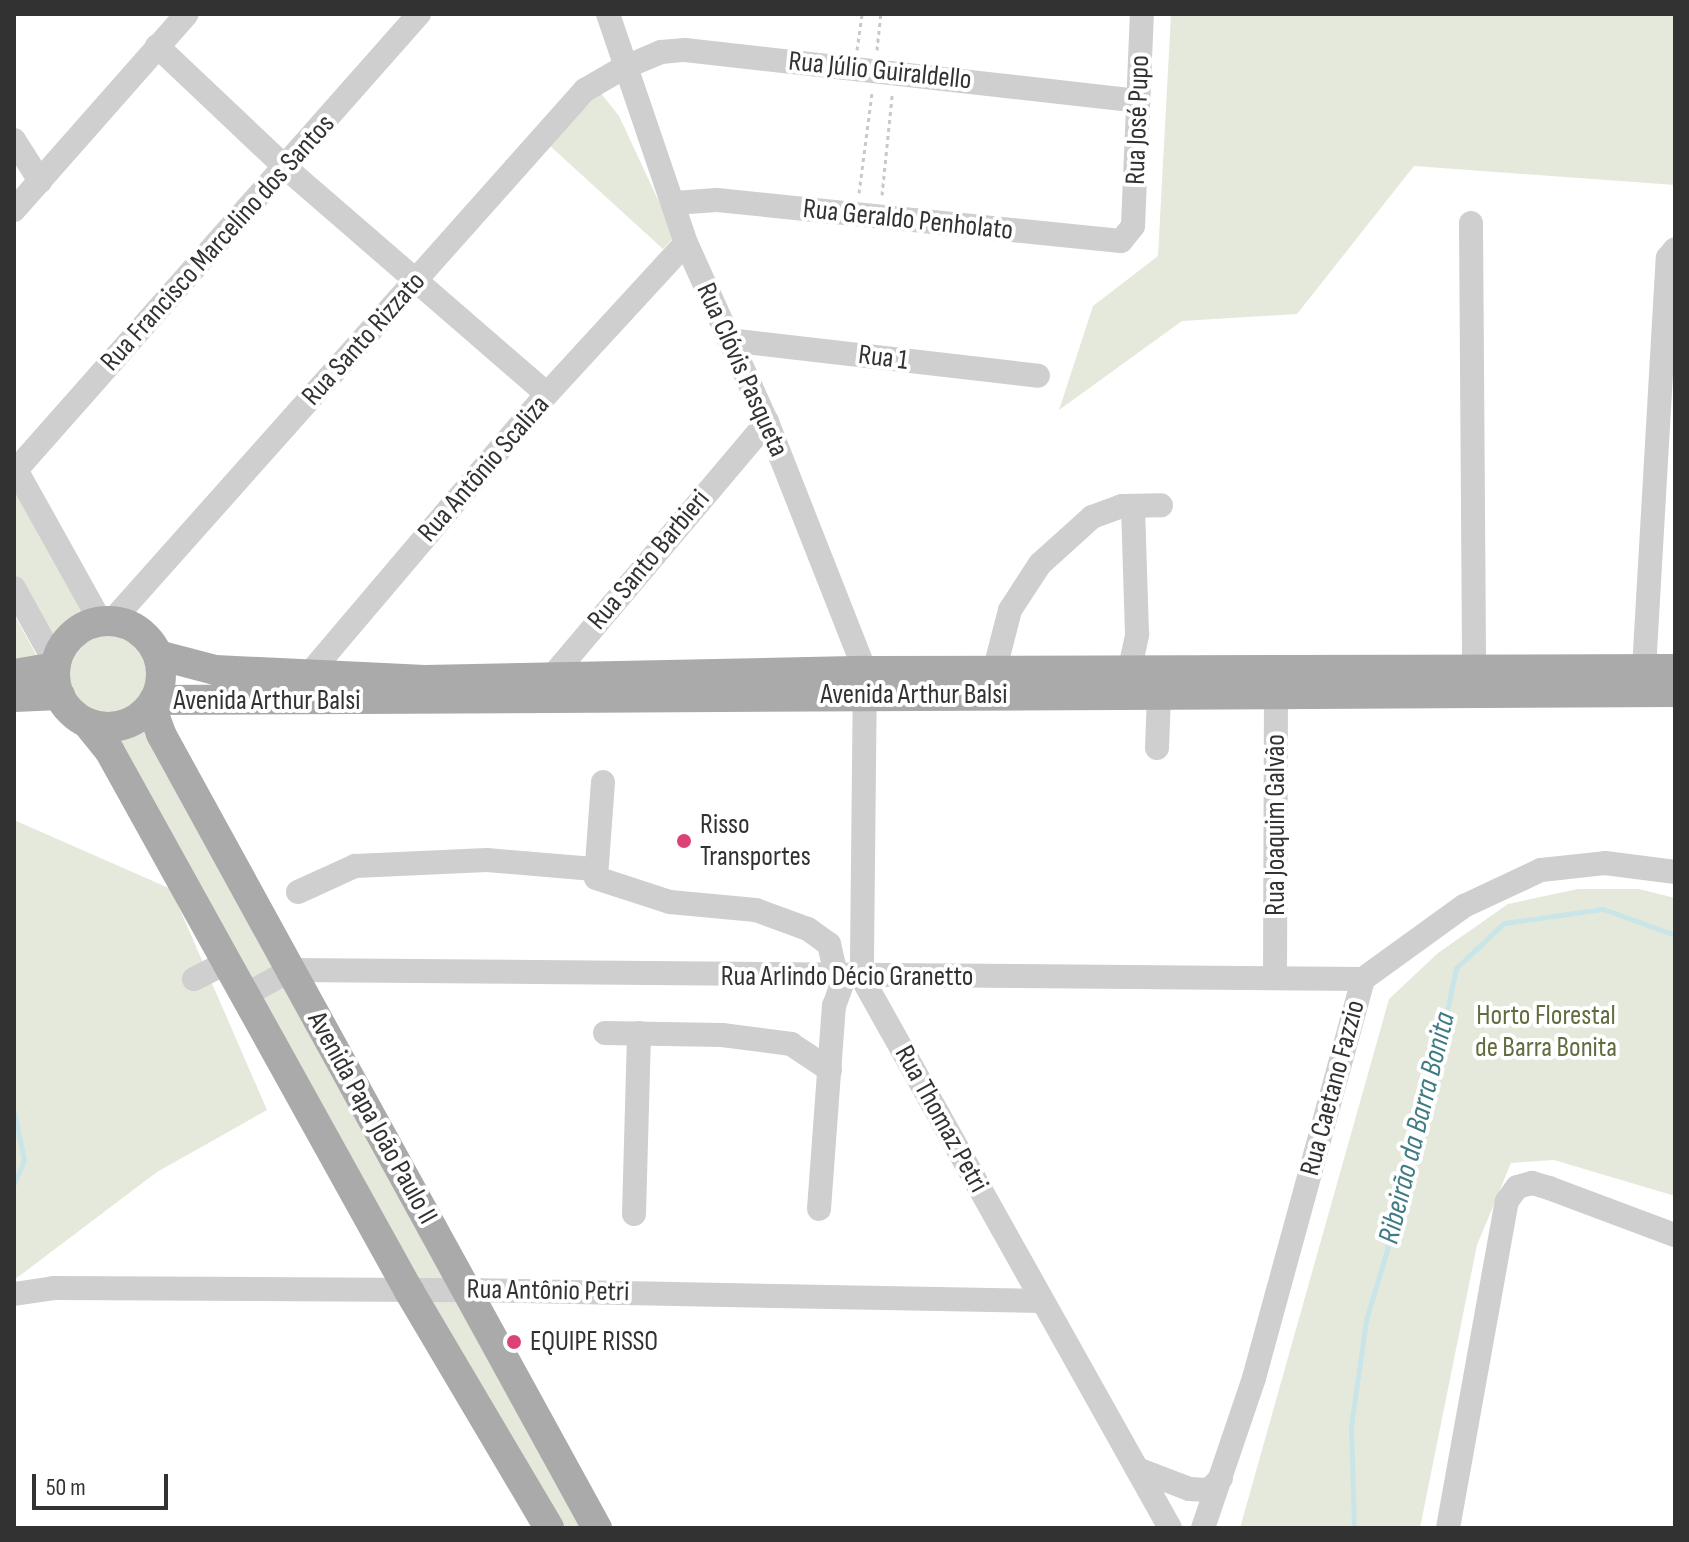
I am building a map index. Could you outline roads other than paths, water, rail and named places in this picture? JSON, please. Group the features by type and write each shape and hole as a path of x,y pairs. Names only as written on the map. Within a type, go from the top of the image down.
{"main road":[{"path":"107,621 135,629 158,655 161,673 152,703 122,725 87,723 72,714 57,675 71,636 107,621"},
{"name":"Avenida Arthur Balsi","path":"158,655 215,670 542,689"},
{"name":"Avenida Arthur Balsi","path":"152,703 288,701 542,689 865,683 994,683 1159,695 1276,685 1474,682 1675,669"},
{"name":"Avenida Arthur Balsi","path":"994,683 1129,673 1276,685"},
{"path":"14,674 57,675"},
{"path":"14,697 57,675"},
{"name":"Avenida Arthur Balsi","path":"1474,682 1675,692"},
{"name":"Avenida Papa João Paulo II","path":"152,703 291,970 597,1528"},
{"name":"Avenida Papa João Paulo II","path":"87,723 109,750 409,1291 549,1528"}],"street":[{"path":"14,210 187,14"},
{"name":"Rua Francisco Marcelino dos Santos","path":"15,468 286,168 419,14"},
{"path":"588,14 612,25"},
{"name":"Rua José Pupo","path":"1133,226 1142,14"},
{"name":"Rua Clóvis Pasqueta","path":"612,25 623,68 686,243 767,422 865,683"},
{"path":"157,46 286,168 547,394"},
{"name":"Rua Júlio Guiraldello","path":"623,68 661,52 685,50 1138,101"},
{"name":"Rua Santo Rizzato","path":"107,621 585,90 623,68"},
{"path":"14,140 40,181"},
{"name":"Rua Geraldo Penholato","path":"674,203 717,200 1114,243 1133,226"},
{"path":"1471,223 1474,682"},
{"name":"Rua Antônio Scaliza","path":"288,701 307,674 547,394 686,243"},
{"path":"1644,669 1668,258 1675,249"},
{"name":"Rua 1","path":"729,340 1038,376"},
{"name":"Rua Santo Barbieri","path":"542,689 767,422"},
{"path":"15,468 107,621"},
{"path":"994,683 1010,610 1040,564 1092,517 1133,506 1161,505"},
{"path":"1129,673 1137,634 1133,506"},
{"path":"14,588 57,675"},
{"name":"Rua Thomaz Petri","path":"865,683 842,978 1041,1301 1170,1528"},
{"name":"Rua Joaquim Galvão","path":"1275,976 1276,685"},
{"path":"1157,748 1159,695"},
{"path":"603,782 594,869 596,878 670,902 756,910 808,929 829,944 842,978 834,1006 819,1209"},
{"path":"298,892 355,866 487,860 594,869"},
{"name":"Rua Caetano Fazzio","path":"1203,1528 1221,1478 1363,979 1464,906 1541,870 1605,863 1675,872"},
{"path":"194,979 228,962"},
{"path":"247,994 291,970"},
{"name":"Rua Arlindo Décio Granetto","path":"291,970 842,978 1275,976 1363,979"},
{"path":"605,1033 791,1044 830,1070"},
{"path":"634,1214 639,1033"},
{"path":"1448,1528 1507,1201 1517,1187 1532,1183 1549,1188 1675,1235"},
{"name":"Rua Antônio Petri","path":"14,1294 54,1288 466,1290 1041,1301"},
{"path":"1137,1469 1189,1489 1209,1490 1221,1478"}],"waterway":[{"name":"Ribeirão da Barra Bonita","path":"1354,1528 1351,1426 1366,1320 1420,1139 1456,968 1504,923 1603,909 1675,935"},
{"path":"14,1112 24,1160 14,1184"}],"place":[{"name":"Risso Transportes","path":"684,841"},
{"name":"EQUIPE RISSO","path":"514,1342"}],"park label":[{"name":"Horto Florestal de Barra Bonita","path":"1546,1032"}]}
